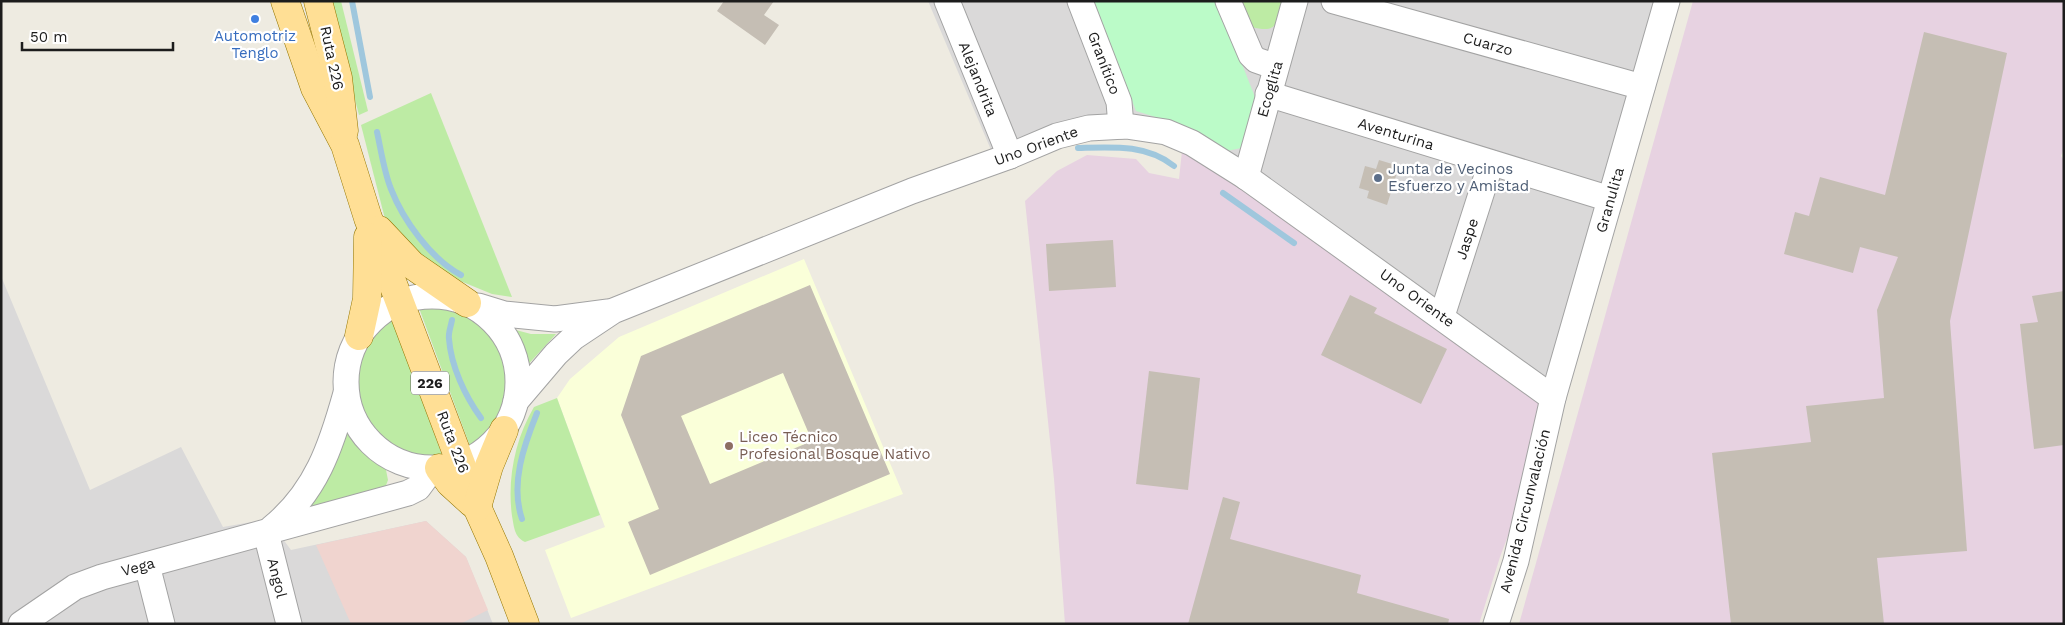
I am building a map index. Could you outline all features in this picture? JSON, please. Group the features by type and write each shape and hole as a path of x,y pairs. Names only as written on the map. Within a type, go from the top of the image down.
{"main road":[{"name":"Ruta 226","path":"285,1 315,88 345,145 368,218 400,302 444,467 477,507 500,556 525,624"},
{"name":"Ruta 226","path":"318,1 338,78 345,145"},
{"path":"368,218 412,265 467,304"},
{"path":"358,336 367,300 368,218"},
{"path":"477,507 489,466 504,430"}],"street":[{"name":"Alejandrita","path":"947,1 1010,156"},
{"name":"Granítico","path":"1080,1 1119,102 1121,126"},
{"path":"1228,1 1251,55 1256,60 1276,67"},
{"name":"Ecoglita","path":"1246,177 1295,1"},
{"name":"Cuarzo","path":"1334,1 1642,87"},
{"name":"Granulita","path":"1553,398 1667,1"},
{"name":"Aventurina","path":"1268,94 1610,199"},
{"name":"Uno Oriente","path":"516,401 556,354 574,337 613,311 875,206 1069,132 1089,128 1121,126 1166,132 1192,143 1246,177 1442,316 1553,398"},
{"name":"Jaspe","path":"1442,316 1491,163"},
{"name":"Uno Oriente","path":"346,393 346,373 350,353 358,336 376,315 400,302 422,296 445,297 504,314 555,319 613,311"},
{"path":"346,393 352,417 366,438 384,455 407,465 444,467 478,456 504,430 516,401 518,381 515,362 509,344 498,327 484,314 467,304"},
{"name":"Vega","path":"266,533 296,506 310,487 328,448 346,393"},
{"name":"Avenida Circunvalación","path":"1496,624 1516,561 1553,398"},
{"name":"Vega","path":"21,624 50,614 75,587 102,577 408,493 418,488 444,467"},
{"name":"Angol","path":"266,533 289,624"},
{"path":"147,565 162,624"}],"shaded area":[{"path":"928,1 1669,1 1556,407 1182,151 1144,139 1103,136 1045,151 1009,170 994,157"},
{"path":"1693,1 2064,1 2064,148 2061,156 2064,160 2064,624 1519,624"},
{"path":"1182,151 1252,194 1556,407 1500,557 1479,624 1065,624 1054,479 1025,201 1057,171 1087,155 1136,159 1149,173 1179,179"},
{"name":"Liceo Técnico Profesional Bosque Nativo","path":"804,259 903,494 571,618 545,550 605,527 557,398 570,379 619,337"},
{"path":"1,276 90,490 181,447 223,527 268,519 291,550 426,521 466,557 493,624 1,624"},
{"path":"426,521 466,557 488,610 460,624 351,624 316,545"}],"green space":[{"path":"329,1 341,1 368,111 359,115"},
{"path":"1094,1 1217,1 1255,97 1246,141 1241,148 1227,151 1162,119 1136,111"},
{"path":"1237,1 1284,1 1275,25 1272,28 1260,29 1252,27"},
{"path":"431,93 512,297 492,294 436,271 389,225 384,215 361,125"},
{"path":"432,304 465,310 480,320 499,340 509,366 511,380 505,407 499,419 470,446 419,308"},
{"path":"392,318 442,455 422,456 408,454 388,445 376,435 366,422 359,408 354,376 357,360 367,341"},
{"path":"512,329 531,334 556,334 523,370 522,355"},
{"path":"557,398 600,515 525,542 517,534 512,516 512,474 517,446 527,419 534,407"},
{"path":"346,421 355,439 386,470 388,480 385,488 294,516"}],"building":[{"path":"724,1 774,1 764,15 779,25 765,45 717,11"},
{"path":"1924,32 2007,53 1950,321 1967,551 1877,558 1884,624 1731,624 1712,453 1811,442 1806,406 1884,398 1877,310 1898,257 1860,247 1853,273 1784,254 1795,212 1809,216 1820,177 1885,195"},
{"name":"Junta de Vecinos Esfuerzo y Amistad","path":"1379,160 1399,166 1387,205 1367,198 1369,191 1359,188 1365,166 1376,169"},
{"path":"1113,240 1116,287 1049,291 1046,244"},
{"path":"810,285 890,474 650,575 628,522 659,509 621,415 641,356","holes":["783,373 812,441 710,484 681,416"]},
{"path":"2064,291 2064,445 2034,449 2020,324 2038,322 2032,296"},
{"path":"1350,295 1377,308 1374,313 1447,349 1421,404 1321,355"},
{"path":"1149,371 1200,378 1188,490 1136,484"},
{"path":"1223,497 1240,502 1230,539 1361,575 1357,593 1449,619 1448,624 1188,624"}],"waterway":[{"path":"352,1 370,97"},
{"path":"377,132 389,182 403,213 419,238 429,249 450,268 461,275"},
{"path":"1078,148 1116,147 1140,150 1163,159 1174,166"},
{"path":"1223,193 1294,243"},
{"path":"452,320 449,337 453,360 464,390 481,418"},
{"path":"522,519 517,492 518,479 523,451 537,413"}],"place":[{"name":"Automotriz Tenglo","path":"255,19"},
{"name":"Junta de Vecinos Esfuerzo y Amistad","path":"1378,178"},
{"name":"Liceo Técnico Profesional Bosque Nativo","path":"729,446"}]}
